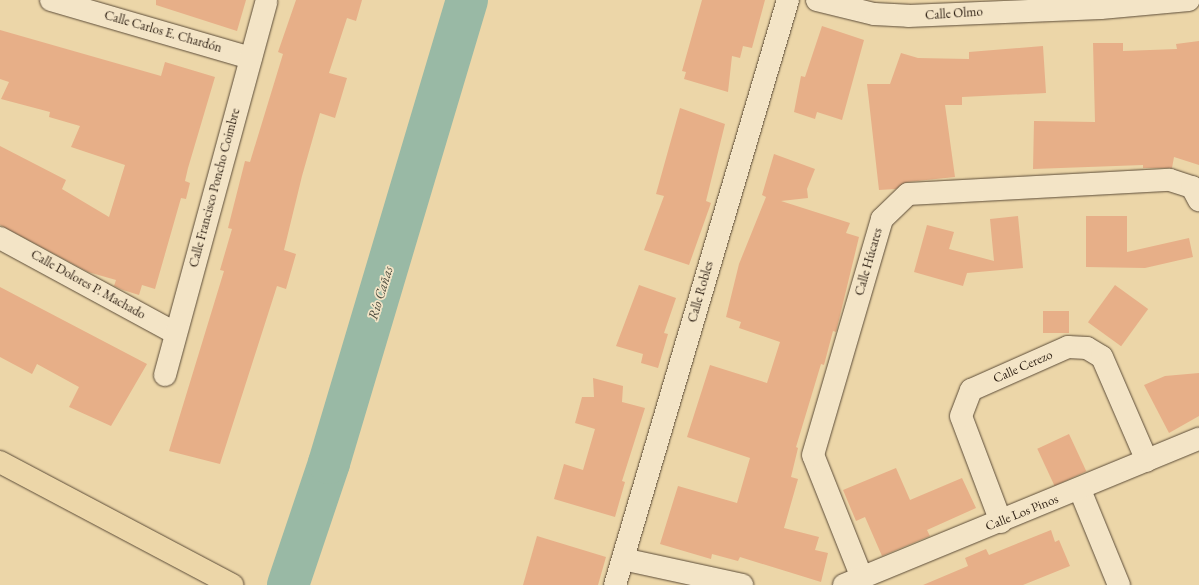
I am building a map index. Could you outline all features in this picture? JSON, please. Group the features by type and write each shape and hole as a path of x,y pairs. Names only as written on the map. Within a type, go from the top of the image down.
{"highway":[{"path":"0,462 232,585"}],"street":[{"name":"Calle Carlos E. Chardón","path":"51,0 251,58"},
{"name":"Calle Robles","path":"615,585 788,0"},
{"name":"Calle Olmo","path":"817,0 874,14 908,16 1022,5 1101,8 1189,0"},
{"name":"Calle Francisco Poncho Coimbre","path":"165,375 175,333 266,2"},
{"name":"Calle Húcares","path":"853,581 813,455 882,219 908,194 1170,180 1192,188 1199,200"},
{"name":"Calle Dolores P. Machado","path":"0,238 175,333"},
{"name":"Calle Cerezo","path":"1001,522 961,416 971,390 1068,347 1087,348 1102,357 1147,461"},
{"name":"Calle Los Pinos","path":"853,581 1080,490 1199,439"},
{"path":"1080,490 1119,585"},
{"path":"623,559 742,585"}],"building":[{"path":"156,0 246,0 237,31 156,5"},
{"path":"296,0 362,0 356,21 347,18 329,73 347,78 335,118 320,113 302,176 284,250 296,254 286,289 277,286 220,464 169,451 224,271 220,270 232,229 228,228 245,161 250,162 283,54 278,52"},
{"path":"702,0 765,0 752,48 743,46 740,58 732,56 728,92 684,79 686,72 682,71"},
{"path":"822,26 864,40 842,120 817,112 815,119 794,112 801,76 805,77"},
{"path":"0,30 161,76 165,62 215,77 188,168 185,181 190,183 186,199 181,198 155,289 142,285 139,295 123,290 114,286 116,280 88,272 0,225 0,146 66,180 62,189 109,217 125,165 71,147 80,126 49,117 50,112 1,99 9,82 0,79"},
{"path":"1199,41 1199,165 1174,157 1172,168 1143,168 1143,165 1033,169 1034,121 1095,122 1093,43 1123,43 1123,51 1177,49 1176,44"},
{"path":"1043,46 1046,93 962,97 962,105 945,105 955,177 907,182 896,189 879,190 867,84 890,84 901,53 918,58 969,59 969,52"},
{"path":"680,108 725,124 706,201 711,203 689,265 644,250 664,196 656,194"},
{"path":"774,154 815,169 807,189 808,198 781,201 850,223 846,233 859,237 836,332 833,331 824,365 821,364 796,447 798,448 791,477 798,479 784,528 819,537 815,550 828,553 821,582 740,557 738,561 712,554 711,559 660,544 678,486 737,503 750,458 687,437 710,365 767,383 780,342 739,328 741,322 726,317 739,264 766,197 762,195"},
{"path":"1018,216 1023,268 967,273 963,286 914,272 927,225 954,232 949,249 994,261 990,219"},
{"path":"1086,216 1127,216 1127,252 1189,238 1193,257 1145,268 1086,267"},
{"path":"639,285 676,298 664,333 668,334 658,368 641,363 643,354 616,346"},
{"path":"1115,285 1148,309 1121,346 1088,322"},
{"path":"0,287 147,364 111,426 69,407 79,387 37,364 32,374 0,357"},
{"path":"1043,311 1069,311 1069,333 1043,333"},
{"path":"1199,373 1199,416 1169,433 1144,385 1165,376"},
{"path":"593,378 623,386 622,402 645,408 622,481 625,482 615,517 554,499 564,464 583,470 595,429 575,423 582,397 594,397"},
{"path":"1069,434 1086,471 1055,486 1037,449"},
{"path":"896,468 910,500 962,478 976,508 927,530 930,536 882,556 865,517 856,521 843,490"},
{"path":"1051,530 1055,542 1059,540 1070,566 1023,585 923,585 968,566 965,558 986,549 989,555"},
{"path":"537,536 606,557 598,585 523,585"}],"waterway":[{"name":"Río Cañas","path":"288,585 329,463 467,0"}]}
